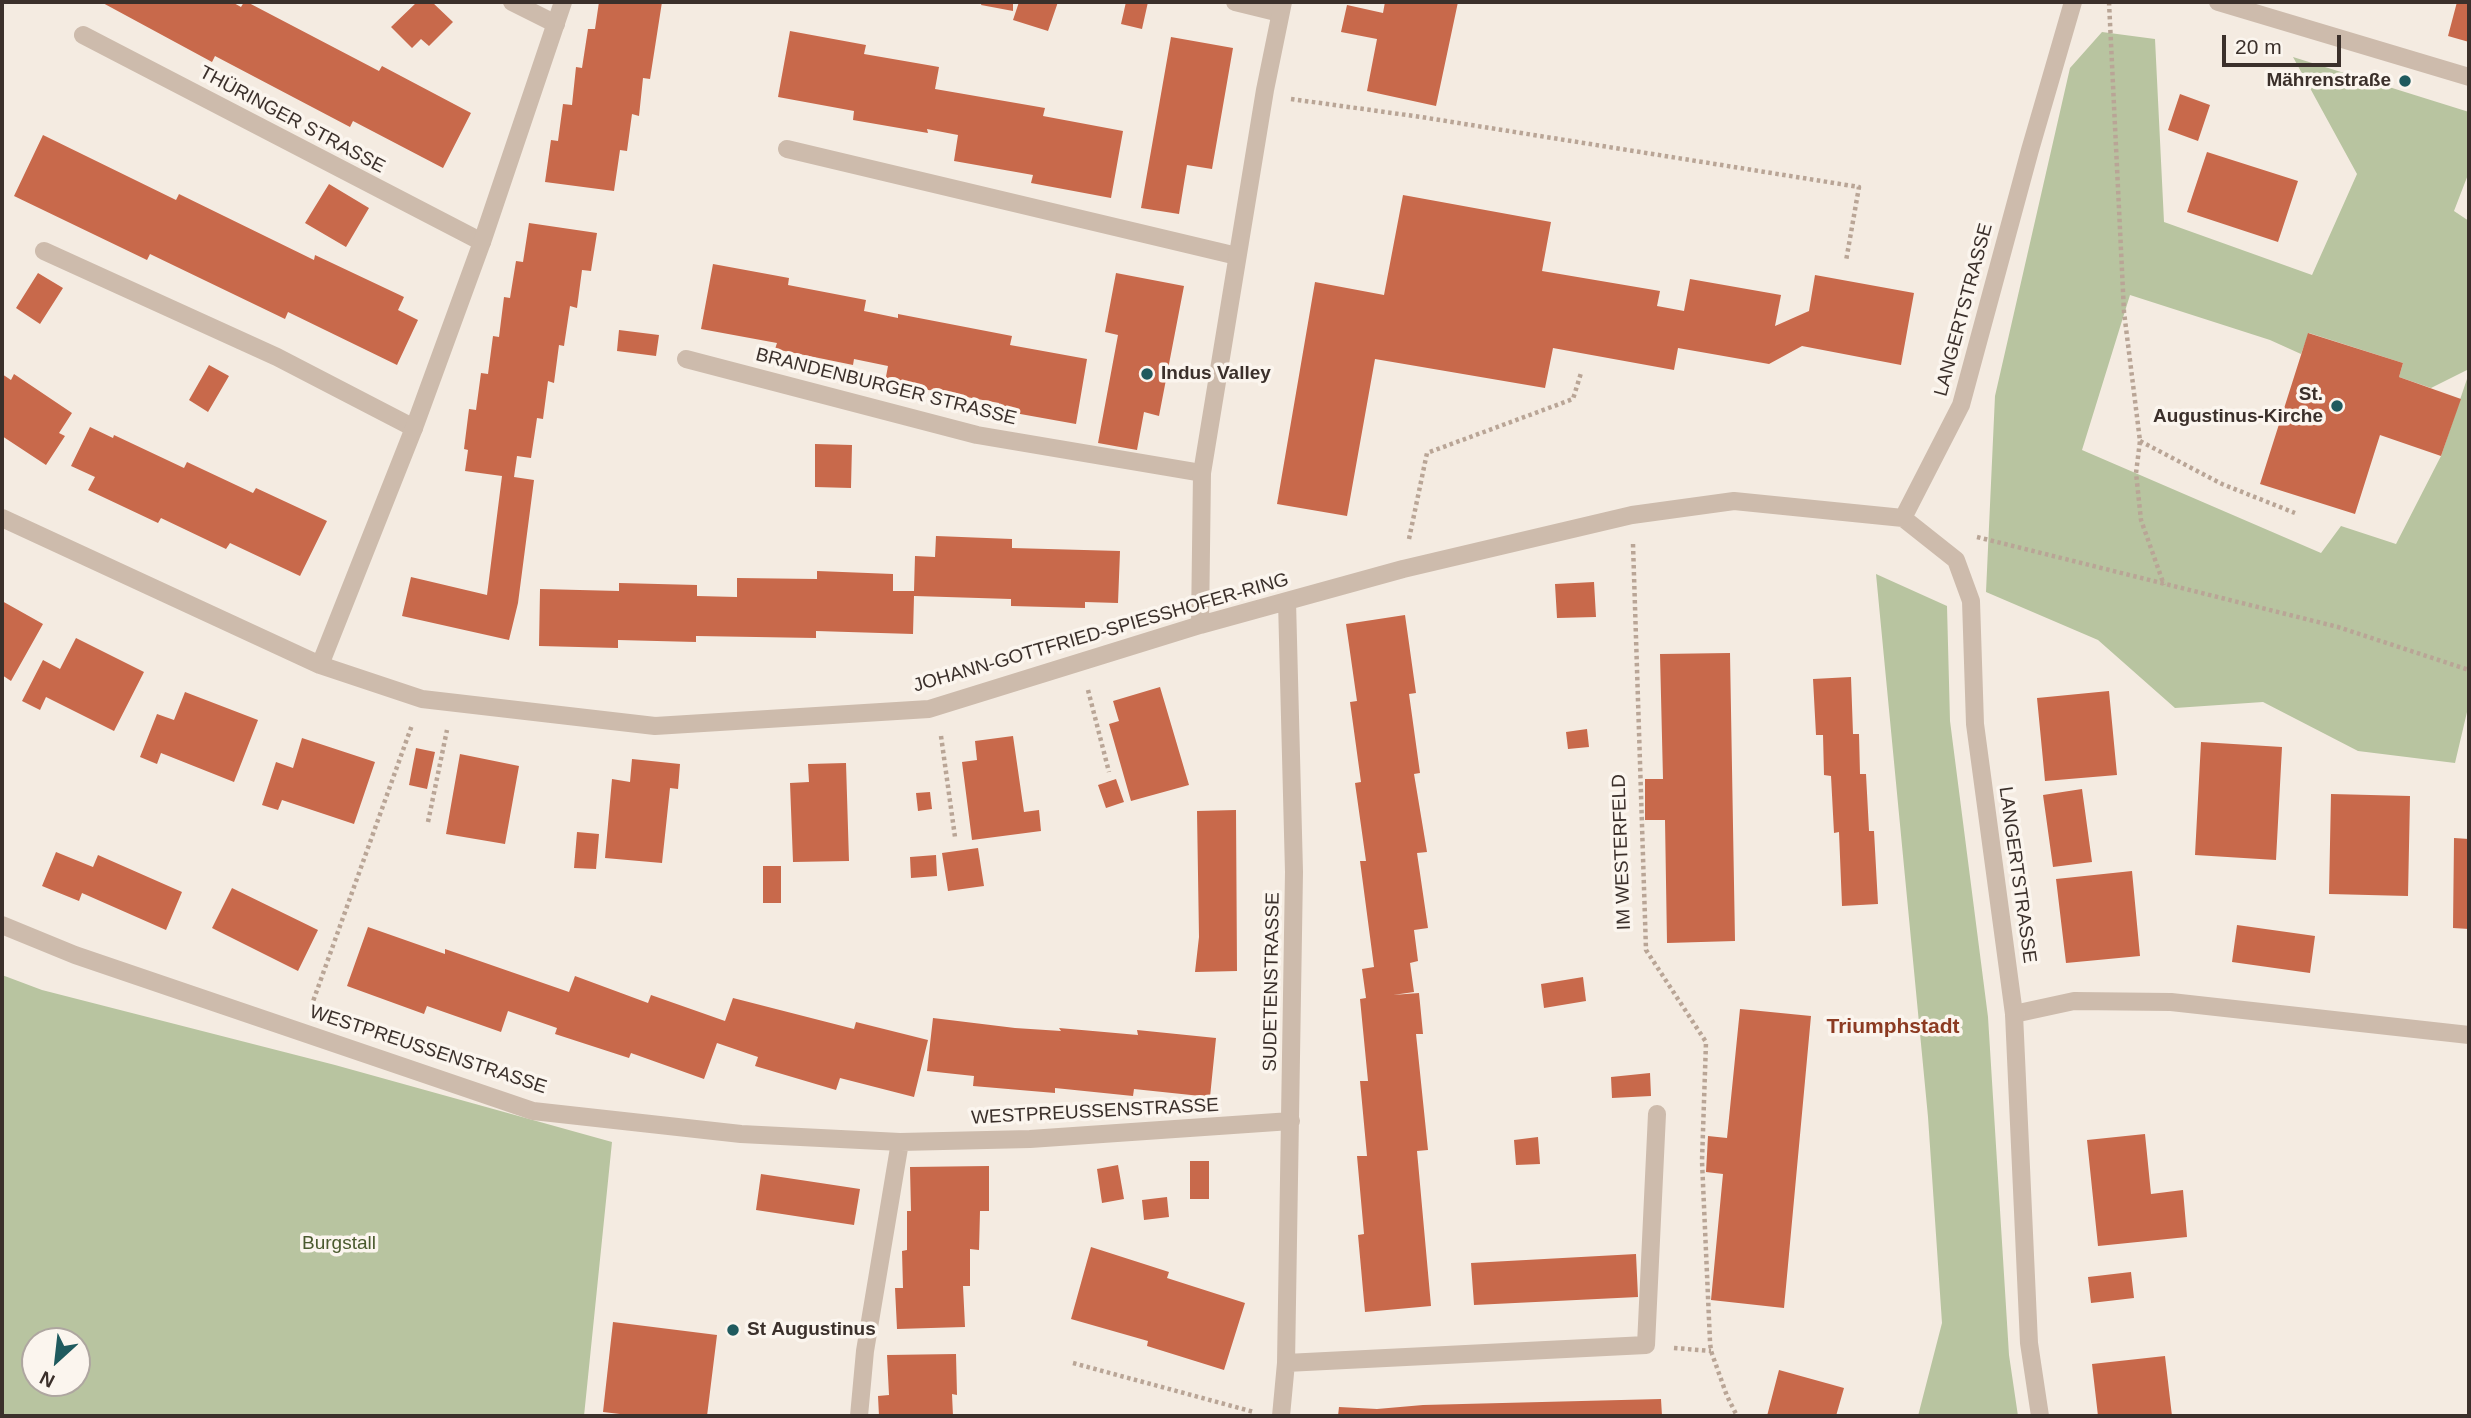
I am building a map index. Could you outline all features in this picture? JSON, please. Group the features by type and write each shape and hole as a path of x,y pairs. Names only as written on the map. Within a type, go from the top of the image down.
{"street":[{"path":"512,2 556,24"},
{"path":"320,665 414,428 482,242 563,2"},
{"path":"1200,625 1202,473 1265,90 1282,7 1234,2"},
{"name":"LANGERTSTRASSE","path":"2040,1416 2029,1343 2014,1014 1975,724 1972,601 1956,560 1903,518 1961,405 2029,150 2073,2"},
{"path":"2218,2 2469,77"},
{"name":"THÜRINGER STRASSE","path":"83,35 482,242"},
{"path":"787,149 1237,256"},
{"path":"44,251 277,357 414,428"},
{"name":"BRANDENBURGER STRASSE","path":"686,359 977,435 1202,473"},
{"name":"JOHANN-GOTTFRIED-SPIESSHOFER-RING","path":"2,518 320,665 422,699 655,726 929,709 1200,625 1403,569 1632,515 1734,501 1903,518"},
{"name":"SUDETENSTRASSE","path":"1281,1416 1286,1363 1294,872 1287,601"},
{"name":"WESTPREUSSENSTRASSE","path":"2,925 75,955 533,1111 741,1134 900,1142 1030,1139 1291,1121"},
{"path":"2014,1014 2074,1001 2171,1002 2469,1035"},
{"path":"1286,1363 1646,1345 1657,1114"},
{"path":"859,1416 865,1351 900,1142"}],"path":[{"path":"2109,2 2124,312 2140,441 2136,473 2141,520 2164,585"},
{"path":"1265,90 1285,98 1859,187 1846,261"},
{"path":"1403,569 1427,453 1573,399 1581,373"},
{"path":"2140,441 2222,484 2295,513"},
{"name":"IM WESTERFELD","path":"1632,515 1646,950 1706,1042 1702,1161 1711,1351 1737,1416"},
{"path":"1967,535 2338,628 2469,670"},
{"path":"1081,662 1108,772"},
{"path":"312,1006 422,699"},
{"path":"428,822 444,739 456,703"},
{"path":"936,707 955,837"},
{"path":"1646,1345 1711,1351"},
{"path":"1073,1363 1255,1413"}],"green space":[{"path":"2102,32 2155,39 2164,222 2312,275 2357,174 2293,57 2469,112 2469,172 2454,211 2469,221 2469,369 2431,388 2399,377 2403,363 2309,333 2301,354 2270,340 2130,295 2082,450 2321,553 2341,526 2396,544 2441,456 2469,379 2469,712 2455,763 2358,751 2263,702 2175,708 2098,640 1986,592 1995,396 2070,68"},
{"path":"1876,574 1947,606 1950,721 1988,1017 2009,1355 2018,1416 1918,1416 1942,1323 1928,1117"},
{"name":"Burgstall","path":"2,975 42,990 335,1065 612,1142 584,1416 2,1416"}],"building":[{"path":"101,2 232,2 241,7 247,2 379,71 382,66 471,113 443,168 353,121 350,127 215,56 212,62"},
{"path":"417,2 432,2 453,22 429,46 421,39 412,48 391,27"},
{"path":"599,2 662,2 650,79 643,78 639,116 632,114 627,151 620,150 614,191 545,182 551,140 558,141 563,104 572,105 576,67 582,68 588,29 595,29"},
{"path":"982,2 1013,2 1013,11 981,5"},
{"path":"1019,2 1058,2 1048,31 1013,20"},
{"path":"1126,2 1148,2 1142,29 1121,24"},
{"path":"1385,2 1458,2 1436,106 1367,91 1377,39 1341,32 1347,5 1383,13"},
{"path":"2457,2 2469,2 2469,42 2448,36"},
{"path":"790,31 866,45 864,54 939,67 935,89 1045,108 1043,116 1123,131 1111,198 1031,183 1033,175 954,161 958,135 927,129 928,133 853,120 854,111 778,97"},
{"path":"1171,37 1233,48 1212,169 1187,165 1179,214 1141,208"},
{"path":"2180,94 2210,105 2198,141 2168,130"},
{"path":"43,135 176,200 179,194 314,260 315,255 404,297 398,310 418,320 397,365 288,312 285,319 150,254 147,260 14,196"},
{"path":"2207,152 2298,181 2278,242 2187,212"},
{"path":"329,184 369,208 346,247 305,223"},
{"path":"1403,195 1551,222 1542,271 1660,291 1657,306 1684,311 1690,279 1781,295 1775,326 1809,311 1815,275 1914,293 1901,365 1802,346 1769,364 1678,348 1674,370 1553,348 1545,388 1375,359 1347,516 1277,504 1315,282 1384,295"},
{"path":"529,223 597,233 591,271 582,270 577,308 570,306 564,346 559,345 554,383 548,381 543,419 537,418 531,458 517,456 514,477 534,480 518,603 509,640 402,616 411,577 487,595 502,476 465,471 468,450 464,449 469,409 476,410 481,373 488,374 493,336 499,337 504,297 510,298 516,261 523,262"},
{"path":"713,264 789,278 788,285 866,300 864,311 898,318 898,314 1012,336 1010,345 1087,359 1076,424 998,410 999,403 885,382 888,366 854,359 853,365 775,349 777,343 701,329"},
{"path":"38,273 63,288 40,324 16,308"},
{"path":"1116,273 1184,286 1159,416 1144,412 1137,450 1098,443 1118,335 1105,332"},
{"path":"619,330 659,335 656,356 617,351"},
{"name":"St. Augustinus-Kirche","path":"2308,333 2403,363 2399,377 2461,399 2441,456 2380,435 2355,514 2260,484"},
{"path":"209,365 229,376 208,412 189,400"},
{"path":"2,374 11,380 14,374 72,413 59,433 65,436 46,465 2,436"},
{"path":"90,427 113,438 114,435 184,468 187,462 253,493 256,488 327,521 300,576 230,543 226,549 161,518 158,523 88,490 95,477 71,466"},
{"path":"815,444 852,445 851,488 815,487"},
{"path":"936,536 1012,539 1012,548 1120,551 1118,603 1085,602 1085,608 1011,606 1011,599 914,596 913,634 816,631 816,638 696,636 696,642 618,640 618,648 539,646 540,589 619,591 619,583 697,585 697,596 737,597 737,578 817,579 817,571 893,574 893,591 914,591 915,556 935,557"},
{"path":"1594,582 1596,617 1557,618 1555,584"},
{"path":"2,601 43,624 11,681 2,675"},
{"path":"1405,615 1416,693 1409,694 1420,773 1414,774 1427,852 1417,853 1428,928 1414,930 1418,961 1410,963 1414,992 1393,995 1419,993 1423,1034 1416,1034 1428,1150 1417,1151 1431,1306 1365,1312 1358,1235 1364,1234 1357,1156 1367,1156 1360,1081 1368,1081 1360,999 1366,998 1362,969 1374,967 1360,861 1366,861 1355,783 1361,782 1350,702 1357,701 1346,624"},
{"path":"76,638 144,672 114,731 46,697 40,710 22,701 43,660 60,669"},
{"path":"1730,653 1735,941 1667,943 1665,820 1645,820 1645,779 1663,779 1660,654"},
{"path":"1851,677 1853,734 1859,734 1860,774 1866,774 1869,831 1874,831 1878,904 1842,906 1839,832 1834,833 1831,776 1824,775 1823,735 1816,735 1813,679"},
{"path":"1160,687 1189,785 1131,801 1109,724 1119,721 1113,701"},
{"path":"2109,691 2117,775 2045,781 2037,698"},
{"path":"185,692 258,720 234,782 161,753 157,764 140,757 157,714 174,720"},
{"path":"1587,729 1589,747 1568,749 1566,732"},
{"path":"1013,736 1024,812 1039,810 1041,831 972,840 962,762 977,760 975,741"},
{"path":"302,738 375,762 354,824 282,800 278,810 262,805 276,762 293,768"},
{"path":"2201,742 2282,747 2276,860 2195,855"},
{"path":"416,748 435,752 427,789 409,785"},
{"path":"460,754 519,766 505,844 446,834"},
{"path":"632,759 680,764 678,789 670,788 662,863 605,858 612,779 630,782"},
{"path":"846,763 849,861 793,862 790,783 809,782 808,764"},
{"path":"1116,779 1124,802 1106,808 1098,785"},
{"path":"2082,789 2092,862 2053,867 2043,795"},
{"path":"930,792 932,809 918,811 916,793"},
{"path":"2331,794 2410,796 2408,896 2329,894"},
{"path":"1236,810 1237,971 1195,972 1199,937 1197,811"},
{"path":"577,832 599,834 596,869 574,868"},
{"path":"2454,838 2469,839 2469,929 2453,928"},
{"path":"978,848 984,886 948,891 942,853"},
{"path":"56,852 93,867 98,855 182,892 166,930 82,893 79,901 42,886"},
{"path":"936,855 937,876 911,878 910,857"},
{"path":"763,866 781,866 781,903 763,903"},
{"path":"2132,871 2140,956 2066,963 2056,879"},
{"path":"232,888 318,930 298,971 212,928"},
{"path":"2237,925 2315,936 2310,973 2232,962"},
{"path":"368,927 445,954 445,949 569,992 575,976 648,1003 651,995 725,1021 733,998 854,1029 856,1022 928,1040 914,1097 840,1078 836,1090 755,1066 758,1057 717,1043 704,1079 631,1053 629,1058 555,1034 557,1028 508,1011 501,1032 427,1006 424,1014 347,986"},
{"path":"1583,977 1586,1001 1544,1008 1541,984"},
{"path":"1740,1009 1811,1016 1784,1308 1711,1300 1723,1174 1706,1172 1708,1136 1727,1138"},
{"path":"933,1018 1015,1028 1061,1031 1059,1028 1138,1035 1137,1030 1216,1038 1210,1097 1134,1089 1133,1096 1055,1088 1055,1093 973,1086 974,1076 927,1071"},
{"path":"1650,1073 1651,1096 1612,1098 1611,1077"},
{"path":"2145,1134 2151,1194 2183,1190 2187,1237 2098,1246 2087,1140"},
{"path":"1538,1137 1540,1164 1516,1165 1514,1140"},
{"path":"1190,1161 1209,1161 1209,1199 1190,1199"},
{"path":"1118,1165 1124,1199 1102,1203 1097,1169"},
{"path":"989,1166 989,1211 980,1211 979,1250 970,1249 970,1286 963,1286 965,1327 897,1329 895,1288 903,1288 902,1251 907,1250 907,1211 911,1211 910,1167"},
{"path":"761,1174 860,1189 854,1225 756,1210"},
{"path":"1167,1197 1169,1217 1144,1220 1142,1200"},
{"path":"1091,1247 1169,1272 1167,1278 1245,1303 1224,1370 1147,1346 1148,1341 1071,1319"},
{"path":"1636,1254 1638,1297 1474,1305 1471,1263"},
{"path":"2131,1272 2134,1298 2091,1303 2088,1277"},
{"path":"613,1322 717,1335 707,1416 637,1416 603,1412"},
{"path":"956,1354 957,1395 952,1394 953,1416 879,1416 878,1396 889,1395 887,1355"},
{"path":"2165,1356 2172,1416 2098,1416 2092,1364"},
{"path":"1779,1370 1844,1388 1836,1416 1767,1416"},
{"path":"1661,1399 1662,1416 1338,1416 1339,1407 1377,1409 1423,1405"}],"place":[{"name":"Mährenstraße","path":"2405,81"},
{"name":"Indus Valley","path":"1147,374"},
{"name":"St. Augustinus-Kirche","path":"2337,406"},
{"name":"St Augustinus","path":"733,1330"}],"district":[{"name":"Triumphstadt","path":"1893,1027"}]}
